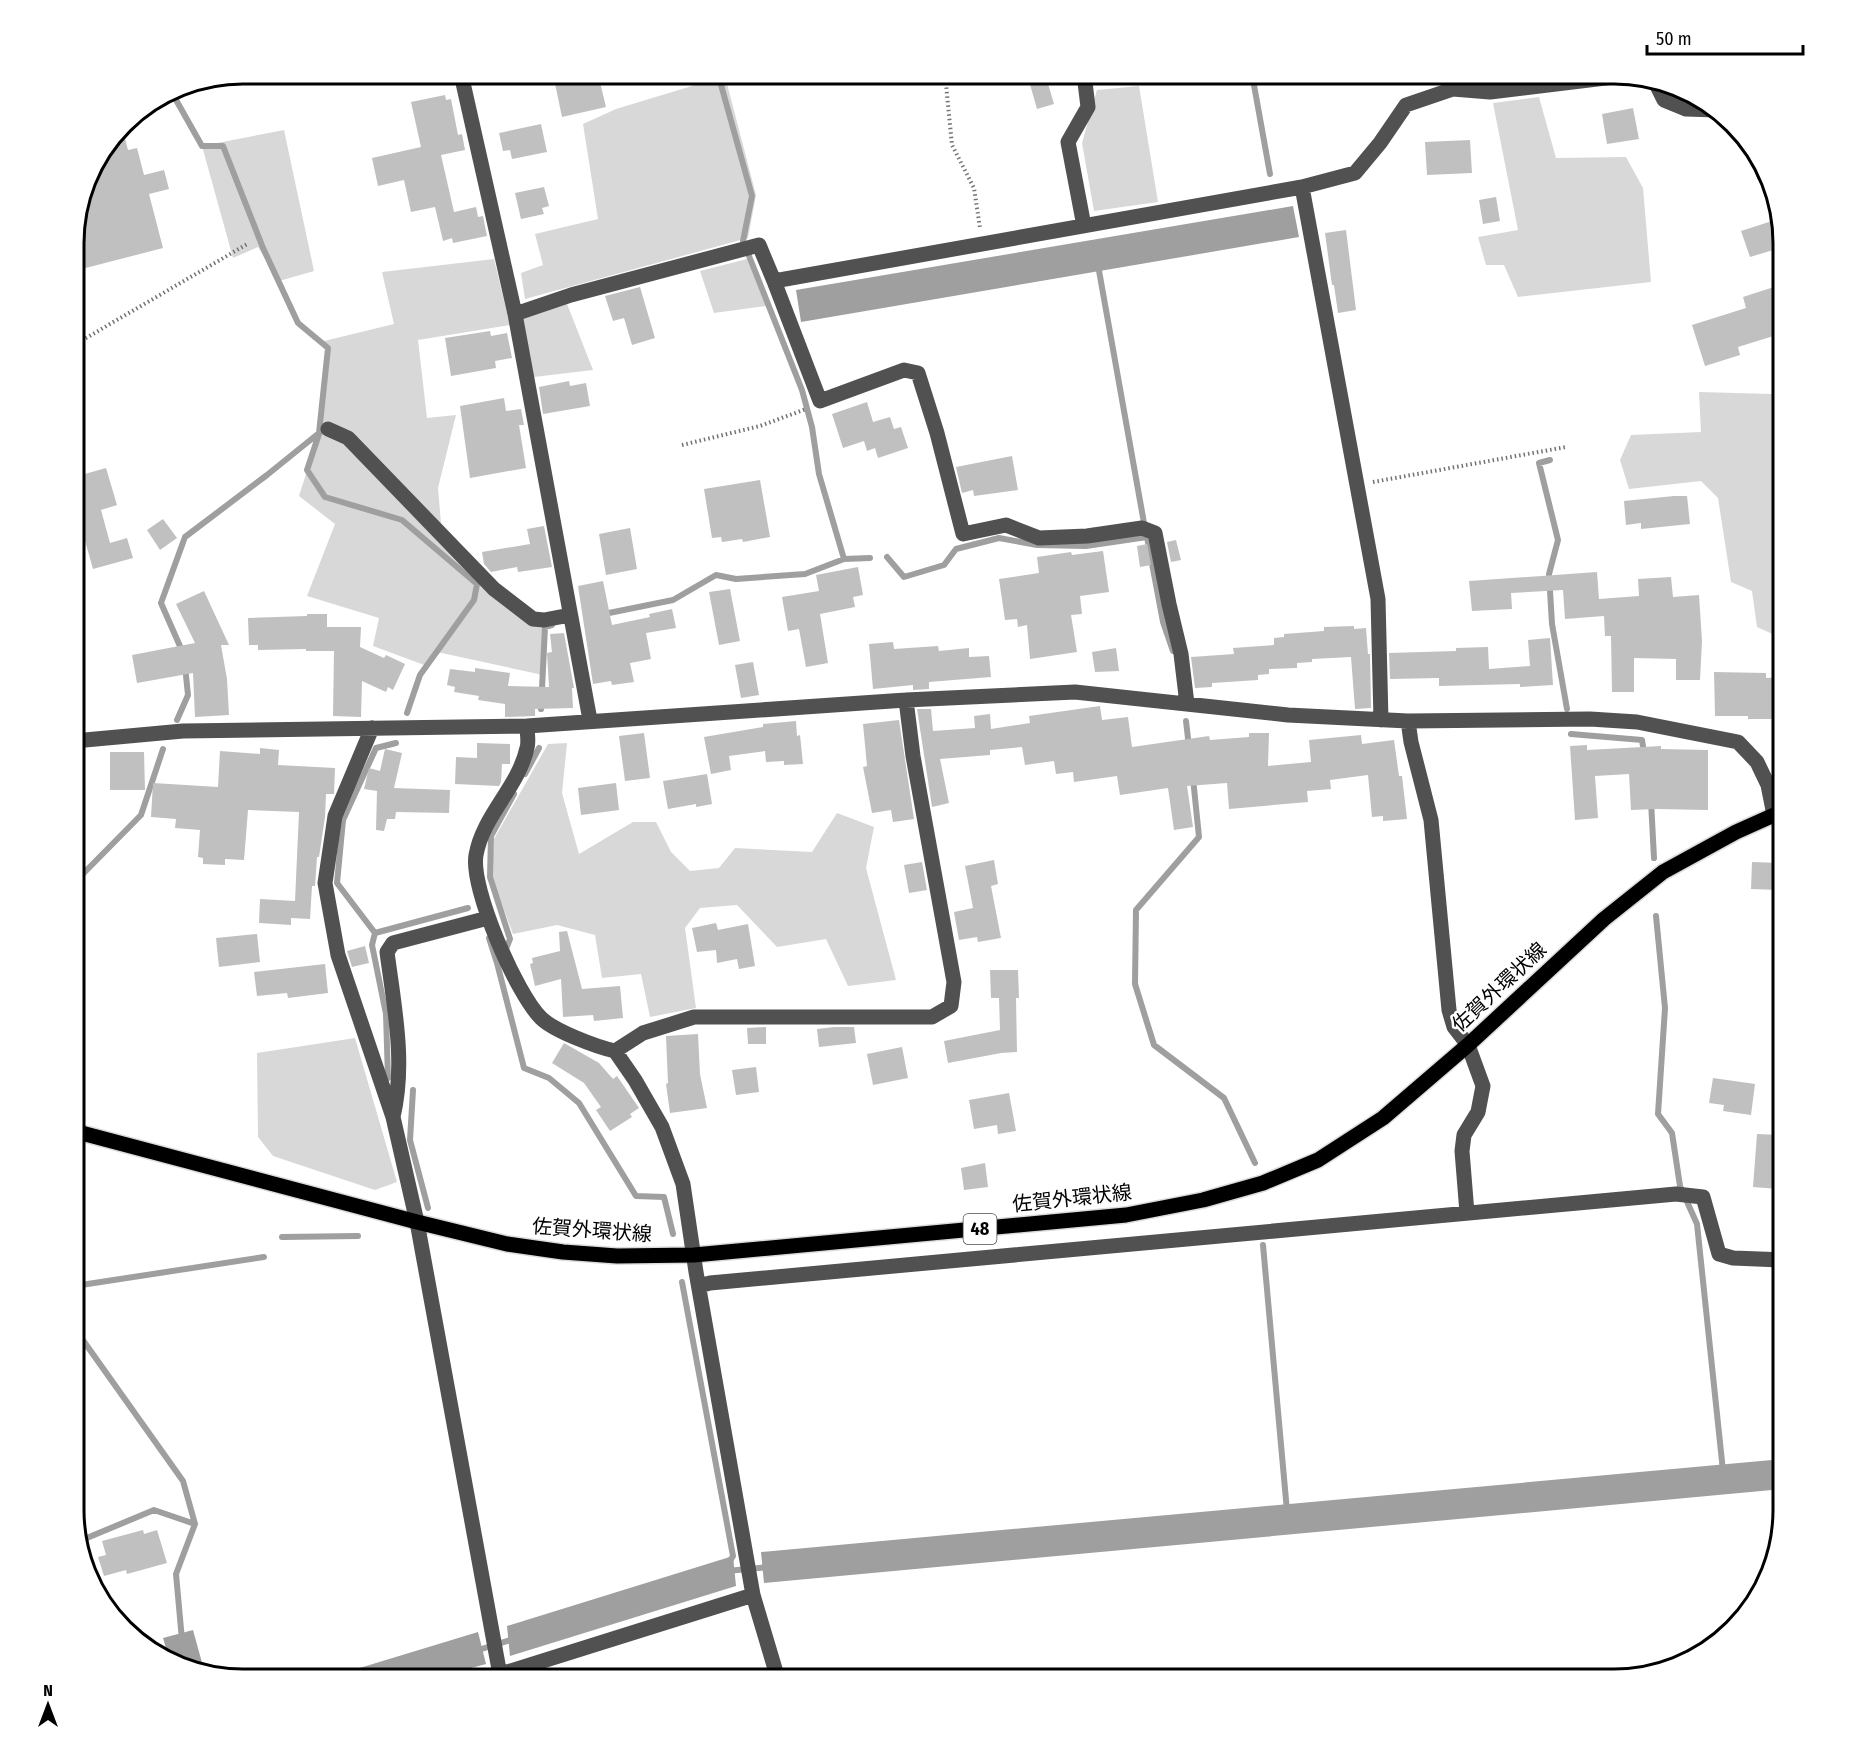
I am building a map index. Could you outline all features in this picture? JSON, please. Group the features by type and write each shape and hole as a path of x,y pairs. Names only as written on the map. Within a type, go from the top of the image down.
{"main road":[{"name":"佐賀外環状線","path":"84,1134 417,1222 507,1244 563,1252 616,1256 694,1255 1126,1215 1203,1200 1263,1183 1318,1160 1383,1118 1468,1045 1604,919 1663,872 1736,832 1773,817"}],"street":[{"path":"463,84 515,314 590,720"},
{"path":"1084,226 1068,142 1088,107 1085,84"},
{"path":"774,281 1302,187 1355,173 1380,143 1406,105 1446,84"},
{"path":"1462,84 1490,92 1556,84"},
{"path":"1659,91 1664,100 1686,109 1701,109"},
{"path":"1302,187 1378,599 1381,720"},
{"path":"515,314 571,295 759,245 820,401 904,370 918,373 937,433 963,534 1006,525 1039,538 1088,536 1142,528 1155,533 1168,604 1181,654 1186,704"},
{"path":"327,429 348,438 502,595 533,619 544,620 570,615"},
{"path":"84,740 183,731 527,726 906,700 1075,692 1288,715 1381,720 1602,719 1637,722 1738,742 1757,762 1773,798"},
{"path":"615,1051 643,1033 694,1017 932,1017 951,1006 954,982 913,756 906,700"},
{"path":"1408,721 1411,742 1431,820 1449,1010 1454,1027 1468,1045 1483,1086 1478,1112 1464,1135 1462,1151 1467,1213"},
{"path":"527,726 527,747 516,776 484,827 475,856 477,883 488,918 525,999 542,1020 592,1045 615,1051 662,1127 683,1184 749,1576 775,1669"},
{"path":"372,728 335,816 326,883 338,955 393,1117 417,1222 497,1653 494,1669"},
{"path":"393,1117 398,1096 398,1034 387,952 393,943 488,918"},
{"path":"699,1286 710,1283 1683,1194 1703,1197 1719,1254 1733,1258 1773,1260"},
{"path":"518,1669 753,1595"}],"path":[{"path":"946,84 952,145 974,188 983,244"},
{"path":"84,339 249,243"},
{"path":"682,445 760,426 802,411"},
{"path":"1358,485 1566,447"}],"shaded area":[{"path":"699,84 727,84 756,195 748,238 525,299 521,273 543,265 535,234 598,219 583,124 616,109"},
{"path":"1139,86 1158,202 1094,211 1082,143 1097,90"},
{"path":"1539,97 1556,158 1626,157 1643,188 1651,282 1518,297 1504,265 1486,265 1478,237 1518,230 1493,103"},
{"path":"284,130 314,271 279,281 258,247 233,258 202,146"},
{"path":"1293,206 1299,237 801,322 796,290"},
{"path":"494,259 509,321 567,304 593,370 534,377 523,323 418,340 427,418 456,415 438,488 443,547 531,624 545,627 543,675 437,652 427,666 373,646 379,618 307,596 335,524 299,496 319,433 328,348 320,342 394,324 382,272"},
{"path":"747,259 766,306 714,313 700,271"},
{"path":"1699,392 1773,395 1773,634 1757,627 1752,591 1731,582 1718,498 1701,481 1629,489 1620,460 1631,435 1701,432"},
{"path":"567,743 562,793 579,854 633,822 656,822 671,852 690,871 719,868 735,848 812,852 837,813 874,827 866,868 896,980 848,986 826,939 777,947 737,905 700,908 685,928 696,1008 650,1017 641,974 602,978 595,935 557,925 513,934 491,875 494,839 548,744"},
{"path":"355,1038 397,1182 375,1190 273,1156 258,1137 257,1053"},
{"path":"1773,1460 1773,1490 764,1583 761,1552"},
{"path":"733,1556 736,1586 510,1656 507,1626"},
{"path":"193,1630 202,1664 166,1650 163,1638"},
{"path":"478,1632 486,1664 467,1669 356,1669"}],"building":[{"path":"555,84 600,84 606,107 562,117"},
{"path":"1030,84 1048,84 1054,104 1037,109"},
{"path":"445,95 446,100 451,99 458,135 462,134 465,150 441,155 454,212 476,207 478,217 483,216 487,236 453,243 452,238 443,241 435,207 411,212 404,180 378,186 372,158 421,147 411,102"},
{"path":"1633,108 1639,139 1607,144 1602,114"},
{"path":"541,124 547,152 512,159 510,150 503,151 499,133"},
{"path":"124,137 128,150 137,148 144,175 164,170 169,189 149,194 163,248 84,268 84,232 89,201 100,172"},
{"path":"1470,140 1472,173 1427,175 1425,142"},
{"path":"544,187 549,206 542,208 544,214 521,219 515,193"},
{"path":"1496,197 1500,221 1483,224 1479,200"},
{"path":"1772,221 1773,250 1750,257 1741,231"},
{"path":"1346,230 1356,310 1338,313 1325,233"},
{"path":"640,287 655,338 632,345 624,318 613,321 605,296"},
{"path":"1773,287 1773,336 1738,347 1740,355 1705,366 1692,325 1746,308 1743,297"},
{"path":"490,331 491,336 507,333 512,358 495,361 496,368 451,376 445,338"},
{"path":"569,381 570,386 586,383 590,406 543,414 539,387"},
{"path":"504,398 506,411 521,409 524,425 519,425 526,468 470,478 460,406"},
{"path":"867,402 873,422 890,417 894,429 901,427 908,448 878,458 875,448 867,451 864,441 843,448 832,414"},
{"path":"1012,456 1018,490 974,496 973,490 962,493 956,467"},
{"path":"106,468 117,505 101,510 110,543 127,538 133,558 93,569 84,537 84,474"},
{"path":"760,480 770,537 743,542 742,539 722,542 721,537 712,538 704,489"},
{"path":"1687,496 1690,524 1641,529 1641,523 1626,525 1624,501"},
{"path":"163,519 177,538 160,550 147,530"},
{"path":"544,526 552,567 518,572 517,567 491,572 484,564 482,552 530,544 527,529"},
{"path":"630,528 637,569 606,575 599,534"},
{"path":"1176,540 1181,560 1171,562 1167,542"},
{"path":"1147,544 1151,565 1140,567 1137,546"},
{"path":"1103,551 1109,592 1080,596 1082,614 1071,615 1077,652 1030,659 1027,625 1018,627 1017,619 1005,620 999,579 1039,573 1037,557 1071,552 1072,555"},
{"path":"858,567 863,595 853,597 855,607 820,614 828,663 806,667 799,629 788,631 782,597 819,591 816,575"},
{"path":"1597,572 1599,599 1639,596 1638,579 1671,577 1673,597 1699,595 1702,641 1700,680 1676,680 1676,659 1634,658 1634,692 1612,692 1611,636 1605,636 1604,616 1565,619 1563,590 1511,593 1512,609 1472,611 1469,581"},
{"path":"603,581 612,625 650,617 649,614 672,609 676,628 646,633 651,659 630,663 634,682 612,685 611,681 593,684 578,586"},
{"path":"730,589 740,641 719,645 709,592"},
{"path":"204,591 229,645 221,645 227,679 229,715 195,717 193,673 137,683 132,655 195,643 176,604"},
{"path":"307,614 327,614 327,627 361,627 360,647 384,658 386,655 405,664 393,690 388,687 386,692 362,681 361,717 333,716 334,651 258,650 258,645 249,645 248,618 307,616"},
{"path":"1354,626 1354,629 1366,628 1368,654 1370,654 1371,708 1355,709 1351,657 1312,659 1312,662 1297,663 1297,668 1269,669 1269,674 1258,675 1258,680 1212,683 1212,687 1195,688 1191,657 1234,654 1233,648 1274,645 1274,638 1284,637 1284,634 1324,631 1324,627"},
{"path":"564,633 574,688 572,688 573,708 535,709 535,716 505,717 505,704 478,700 479,696 454,692 455,687 447,685 450,669 475,672 475,668 510,673 508,686 549,687 547,653 552,652 550,634"},
{"path":"1550,638 1553,685 1439,686 1439,678 1390,679 1389,653 1456,651 1456,648 1488,647 1489,669 1530,666 1528,640"},
{"path":"893,642 894,649 938,646 939,651 969,648 969,657 989,656 991,677 929,682 929,689 913,690 913,685 873,689 869,644"},
{"path":"1116,648 1119,671 1095,672 1092,652"},
{"path":"753,662 759,695 741,698 735,665"},
{"path":"1714,672 1766,673 1766,678 1773,678 1773,719 1715,716"},
{"path":"1100,706 1102,720 1128,717 1132,747 1209,736 1210,740 1249,737 1249,733 1269,733 1268,766 1311,762 1309,740 1361,735 1362,744 1394,740 1399,776 1402,776 1407,819 1383,821 1383,816 1372,817 1368,775 1330,780 1331,789 1307,791 1308,802 1229,809 1227,783 1187,786 1193,827 1174,830 1168,788 1120,795 1117,776 1074,782 1073,772 1056,774 1054,761 1025,765 1022,747 990,750 990,755 940,759 949,803 932,807 917,709 931,709 933,731 975,728 974,716 990,714 991,729 1030,723 1029,716"},
{"path":"899,720 914,819 893,822 891,810 872,813 863,767 867,766 863,724"},
{"path":"796,721 803,764 784,765 784,761 766,762 765,751 729,756 731,770 711,774 704,737 763,727 763,724"},
{"path":"644,733 650,778 625,781 619,736"},
{"path":"477,743 510,744 510,764 502,764 499,786 455,784 456,757 477,758"},
{"path":"1587,745 1587,750 1661,746 1661,749 1708,750 1708,810 1631,810 1629,774 1595,776 1598,818 1575,820 1570,746"},
{"path":"260,748 279,750 278,765 335,768 334,794 326,794 315,886 312,886 310,919 291,918 291,925 259,923 260,899 295,901 299,812 248,810 244,860 225,859 225,865 203,864 203,858 198,857 200,830 175,828 176,819 151,817 153,783 218,787 220,751 260,754"},
{"path":"385,749 402,753 394,788 450,790 449,813 396,812 395,819 387,819 384,831 376,830 377,791 364,789 369,768 380,771"},
{"path":"110,752 144,752 145,790 110,790"},
{"path":"707,774 712,804 696,807 696,804 668,809 663,781"},
{"path":"616,783 619,810 581,815 578,788"},
{"path":"994,860 998,884 991,886 1001,938 978,942 977,937 959,940 954,912 973,908 965,866"},
{"path":"922,862 927,890 909,893 904,865"},
{"path":"1752,862 1773,863 1773,890 1751,889"},
{"path":"716,923 718,930 748,924 755,966 739,969 737,959 717,963 716,950 697,952 692,928"},
{"path":"567,931 582,989 620,986 623,1018 594,1021 593,1015 563,1017 561,979 535,986 530,964 533,963 532,958 560,951 559,932"},
{"path":"257,934 260,962 219,967 216,938"},
{"path":"365,946 369,963 352,967 347,951"},
{"path":"325,964 328,993 288,998 287,993 257,996 254,972"},
{"path":"990,970 1018,970 1017,1052 948,1063 944,1041 1000,1030 999,998 991,998"},
{"path":"766,1027 766,1044 748,1044 747,1028"},
{"path":"854,1027 856,1043 819,1047 817,1029"},
{"path":"698,1034 700,1074 707,1108 670,1113 666,1084 668,1083 666,1036"},
{"path":"564,1043 599,1063 613,1079 617,1076 639,1108 630,1114 632,1117 610,1131 596,1110 601,1107 584,1083 552,1063"},
{"path":"902,1047 908,1078 873,1085 867,1054"},
{"path":"756,1067 759,1092 736,1095 732,1070"},
{"path":"1713,1078 1755,1084 1751,1115 1723,1111 1724,1105 1709,1103"},
{"path":"1009,1093 1016,1131 998,1134 997,1125 974,1129 969,1100"},
{"path":"1757,1134 1773,1135 1773,1189 1753,1187"},
{"path":"985,1163 988,1187 964,1190 961,1168"},
{"path":"143,1530 144,1534 157,1530 167,1563 127,1574 126,1570 104,1576 98,1557 106,1555 102,1541"}],"waterway":[{"path":"721,84 752,196 743,241"},
{"path":"1254,84 1270,174"},
{"path":"175,99 202,146 223,146 263,248 298,323 328,348 319,433 185,537 161,603 183,653"},
{"path":"749,256 802,390 812,427 819,474 844,559 870,558"},
{"path":"1098,265 1144,523"},
{"path":"319,434 307,470 325,497 402,520 477,584 474,600 420,675 407,713"},
{"path":"1550,460 1539,463 1558,540 1549,574 1552,624 1567,709"},
{"path":"887,557 904,577 944,565 956,549 999,538 1037,545 1086,546 1147,537 1163,622 1173,651"},
{"path":"604,614 673,600 716,575 736,579 805,574 844,559"},
{"path":"541,709 545,627 552,625"},
{"path":"177,720 188,695 185,666"},
{"path":"1186,721 1189,747"},
{"path":"1571,734 1642,740 1644,753"},
{"path":"375,933 337,883 343,820 376,748 396,743"},
{"path":"525,774 539,748"},
{"path":"84,873 141,815 163,749"},
{"path":"1193,778 1199,837 1136,910 1135,984 1154,1045 1224,1098 1255,1163"},
{"path":"514,794 491,836 490,877 510,939 502,959 497,963 524,1068 549,1078 579,1103 636,1196 664,1197 673,1234"},
{"path":"1651,801 1654,858"},
{"path":"388,1078 386,1014 372,945 375,933 468,908"},
{"path":"1656,916 1665,1008 1658,1114 1672,1133 1680,1186 1697,1224 1723,1471"},
{"path":"489,938 497,963"},
{"path":"413,1090 410,1140 428,1208"},
{"path":"282,1237 358,1236"},
{"path":"1263,1245 1287,1511"},
{"path":"84,1285 264,1257"},
{"path":"682,1282 733,1556 730,1561"},
{"path":"84,1342 183,1481 195,1524 176,1574 182,1640"},
{"path":"87,1538 154,1510 195,1524"},
{"path":"727,1571 770,1567"},
{"path":"475,1651 514,1639"}]}
